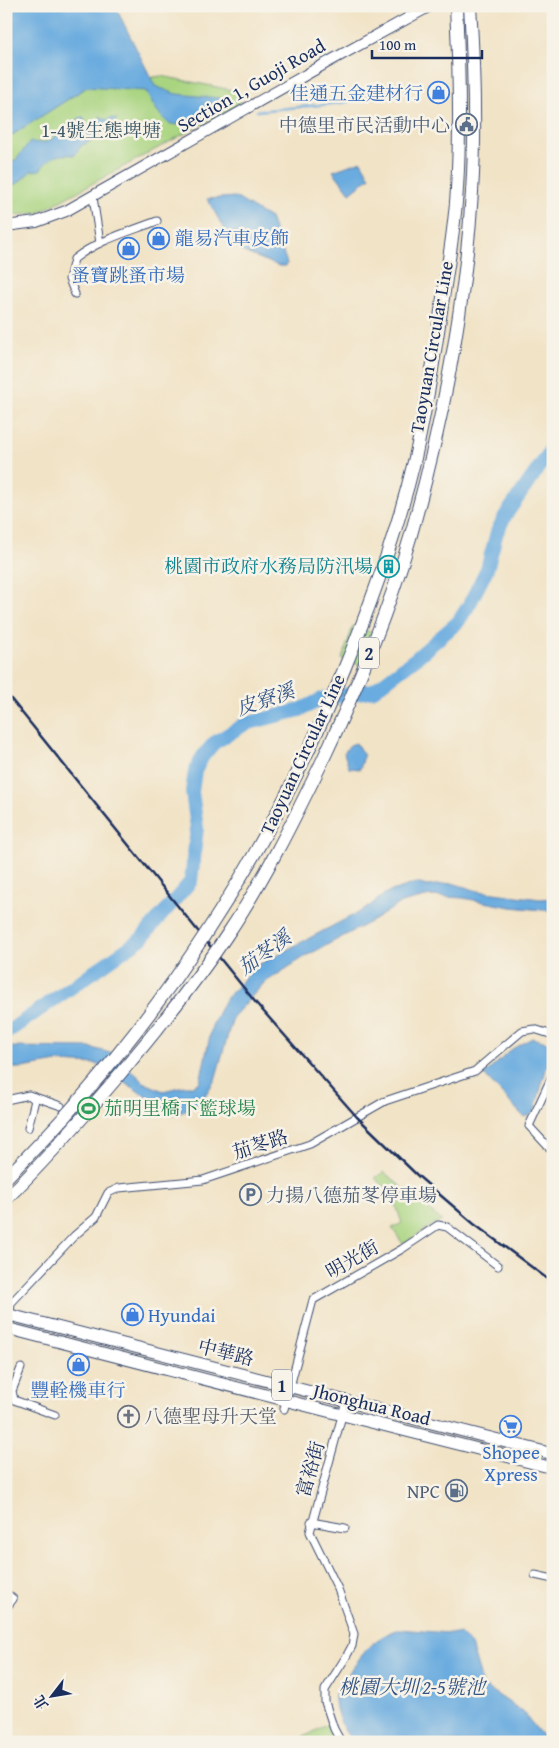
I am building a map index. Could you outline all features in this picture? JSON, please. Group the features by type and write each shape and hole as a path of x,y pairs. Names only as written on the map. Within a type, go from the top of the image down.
{"highway":[{"name":"Taoyuan Circular Line","path":"6,1178 72,1109 125,1047 214,922 259,847 298,776 324,720 377,587 395,530 430,387 452,240 457,191 460,102 456,6"},
{"name":"Taoyuan Circular Line","path":"6,1199 46,1159 137,1054 189,990 229,932 276,854 312,783 339,726 369,654 410,538 444,401 449,373 460,300 472,192 473,100 470,6"}],"main road":[{"name":"中華路","path":"8,1314 553,1454"},
{"name":"Jhonghua Road","path":"8,1328 285,1405 342,1415 553,1468"}],"street":[{"name":"Section 1, Guoji Road","path":"6,226 36,222 49,218 93,197 322,65 430,6"},
{"path":"93,197 100,243"},
{"path":"75,294 70,279 74,259 82,252 100,243 157,221"},
{"name":"茄苳路","path":"8,1314 11,1303 74,1236 96,1217 108,1193 119,1188 203,1180 310,1144 385,1101 474,1071 522,1031 534,1029 553,1035"},
{"path":"553,1074 530,1126 553,1152"},
{"path":"6,1100 30,1095 61,1106"},
{"path":"28,1128 35,1100 30,1095"},
{"name":"明光街","path":"285,1405 314,1300 402,1249 438,1225 447,1227 498,1266"},
{"path":"8,1314 8,1328"},
{"path":"21,1368 12,1391 14,1400 55,1415"},
{"name":"富裕街","path":"341,1742 334,1729 325,1702 325,1690 352,1646 354,1634 338,1589 310,1532 311,1522 346,1401"},
{"path":"311,1522 345,1528"},
{"path":"535,1575 553,1579"},
{"path":"6,1594 13,1599 6,1608"}],"green space":[{"name":"1-4號生態埤塘","path":"161,76 237,91 241,103 38,213 6,216 6,139 87,87"},
{"path":"353,626 379,635 369,668 342,659"},
{"path":"384,1172 442,1221 403,1244 392,1228 402,1223 392,1193 375,1178"},
{"path":"328,1724 338,1742 295,1742"}],"water":[{"path":"6,6 115,6 155,86 176,94 229,99 229,105 211,108 177,125 171,124 163,118 146,91 87,87 6,139"},
{"path":"100,116 106,120 117,119 106,129 101,127"},
{"path":"83,117 85,120 83,133 94,135 94,139 81,146 75,155 54,157 40,170 31,171 17,184 6,185 6,162 16,160 30,142 42,143 48,141 57,134 67,132 79,118"},
{"path":"361,161 370,177 350,193 333,171"},
{"path":"235,197 270,218 287,263 286,266 279,266 241,251 231,239 207,199"},
{"path":"356,743 364,756 360,769 349,768 344,753 350,745"},
{"path":"416,883 427,886 452,883 478,891 540,899 553,898 553,911 511,907 463,898 430,896 401,903 374,920 306,956 264,983 233,1017 215,1080 202,1100 183,1112 173,1114 96,1064 58,1062 22,1068 6,1068 6,1047 92,1048 114,1054 145,1083 163,1091 193,1086 200,1082 212,1026 224,1001 256,966 367,908 386,893"},
{"path":"532,1038 553,1044 553,1053 550,1055 534,1113 524,1117 484,1075 512,1049"},
{"name":"桃園大圳 2-5號池","path":"398,1629 460,1634 471,1645 483,1685 523,1712 547,1742 352,1742 342,1726 335,1702 335,1695 340,1685 371,1645"}],"waterway":[{"path":"257,111 341,103 412,89"},
{"name":"皮寮溪","path":"6,1033 141,939 191,881 197,828 192,792 195,771 203,756 214,743 245,724 300,710 322,699 374,690 415,659 458,622 487,569 497,532 505,516 547,456 553,444"}],"railway":[{"path":"6,693 256,1003 357,1117 418,1176 474,1224 553,1283"}],"place":[{"name":"佳通五金建材行","path":"439,93"},
{"name":"中德里市民活動中心","path":"466,125"},
{"name":"龍易汽車皮飾","path":"159,238"},
{"name":"蚤寶跳蚤市場","path":"128,249"},
{"name":"桃園市政府水務局防汛場","path":"389,566"},
{"name":"茄明里橋下籃球場","path":"88,1108"},
{"name":"力揚八德茄苳停車場","path":"250,1195"},
{"name":"Hyundai","path":"132,1315"},
{"name":"豐輇機車行","path":"78,1364"},
{"name":"八德聖母升天堂","path":"128,1416"},
{"name":"Shopee Xpress","path":"511,1426"},
{"name":"NPC","path":"456,1491"}],"water label":[{"name":"茄苳溪","path":"264,952"}]}
